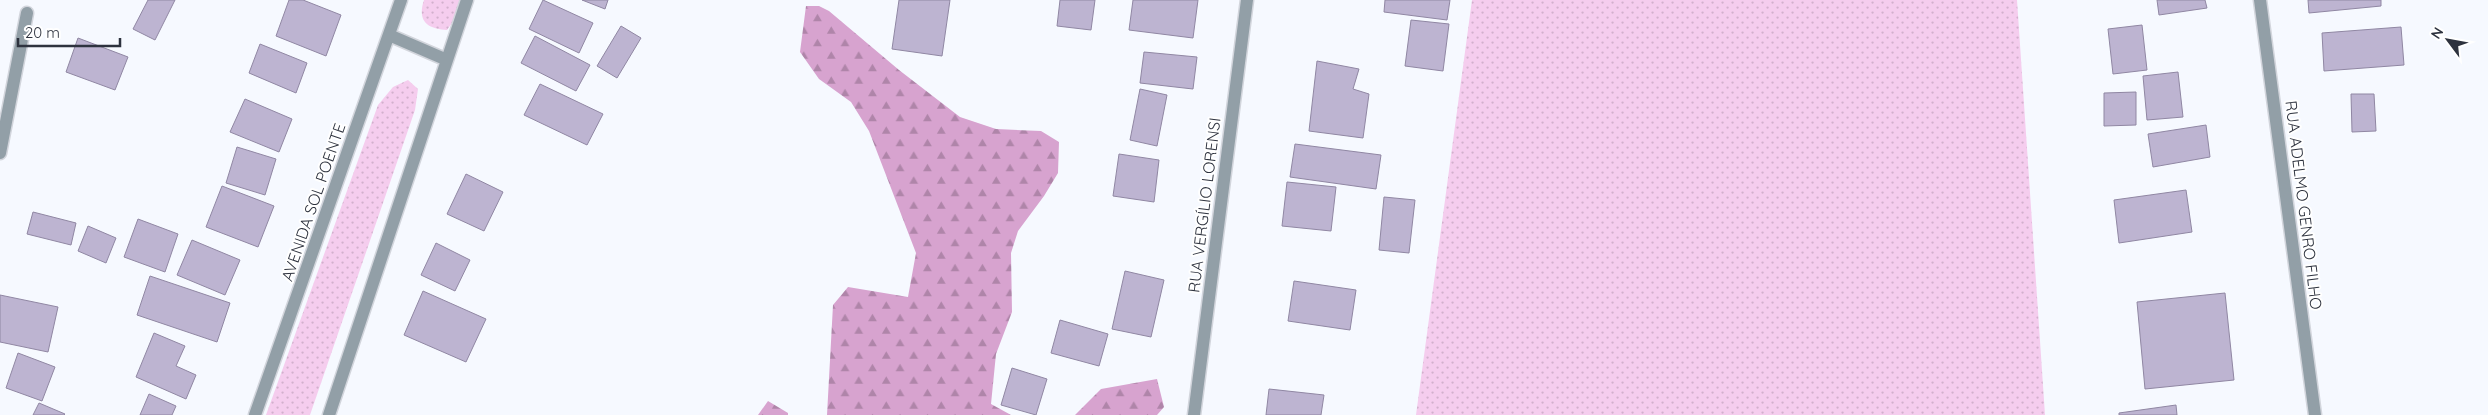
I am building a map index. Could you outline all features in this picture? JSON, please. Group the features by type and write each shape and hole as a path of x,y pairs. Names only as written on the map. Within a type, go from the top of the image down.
{"street":[{"name":"AVENIDA SOL POENTE","path":"255,415 401,0"},
{"path":"329,415 467,0"},
{"name":"RUA VERGÍLIO LORENSI","path":"1194,415 1247,0"},
{"name":"RUA ADELMO GENRO FILHO","path":"2260,0 2315,415"},
{"path":"0,153 27,13"},
{"path":"389,35 447,60"}],"shaded area":[{"path":"424,0 462,0 457,16 447,30 434,28 425,22 422,13"},
{"path":"1472,0 2017,0 2045,415 1416,415"},
{"path":"408,80 418,89 415,110 310,415 266,415 378,105 393,87"}],"green space":[{"path":"806,6 819,6 829,11 899,70 960,117 996,129 1041,131 1059,142 1058,173 1044,196 1018,231 1011,253 1012,312 996,354 991,404 1011,415 827,415 833,305 848,287 908,297 916,253 869,131 851,102 819,79 800,52"},
{"path":"1157,379 1164,407 1157,415 1075,415 1101,389"},
{"path":"768,401 788,413 788,415 758,415"}],"building":[{"path":"148,0 175,0 155,40 133,29"},
{"path":"289,0 303,0 341,15 326,56 276,36"},
{"path":"543,0 593,23 579,53 529,29"},
{"path":"582,0 608,0 605,9"},
{"path":"899,0 950,0 942,56 892,49"},
{"path":"1060,0 1095,0 1091,30 1057,26"},
{"path":"1133,0 1198,0 1193,38 1129,30"},
{"path":"1385,0 1450,0 1447,20 1384,12"},
{"path":"2157,0 2205,0 2207,8 2159,15"},
{"path":"2308,0 2381,0 2381,6 2309,13"},
{"path":"1411,20 1449,24 1443,71 1405,66"},
{"path":"2142,25 2147,70 2113,74 2108,29"},
{"path":"621,26 641,38 617,78 597,66"},
{"path":"2401,27 2404,65 2324,71 2322,33"},
{"path":"535,36 590,65 576,91 521,63"},
{"path":"78,38 128,57 115,90 66,72"},
{"path":"260,44 307,63 296,93 249,73"},
{"path":"1144,52 1197,57 1193,89 1140,83"},
{"path":"1317,61 1359,69 1353,89 1369,94 1363,138 1309,131"},
{"path":"2178,72 2183,117 2147,120 2143,76"},
{"path":"540,84 603,114 587,145 524,115"},
{"path":"1140,89 1167,95 1157,146 1130,140"},
{"path":"2136,92 2136,125 2104,126 2104,93"},
{"path":"2351,94 2374,94 2376,131 2352,132"},
{"path":"245,99 292,119 279,152 230,132"},
{"path":"2206,125 2210,157 2153,167 2148,134"},
{"path":"1295,144 1381,155 1376,189 1290,177"},
{"path":"237,147 276,159 265,195 226,183"},
{"path":"1119,154 1159,160 1154,202 1113,196"},
{"path":"466,174 503,192 484,231 447,214"},
{"path":"1287,182 1336,187 1331,231 1282,226"},
{"path":"222,186 274,206 258,247 206,227"},
{"path":"2186,190 2192,232 2119,243 2114,200"},
{"path":"1384,197 1415,200 1409,253 1379,250"},
{"path":"33,212 76,223 71,245 27,234"},
{"path":"138,219 178,234 165,272 124,257"},
{"path":"88,226 116,238 106,263 78,251"},
{"path":"192,240 240,260 225,295 177,275"},
{"path":"436,243 470,260 455,291 421,275"},
{"path":"1125,271 1164,280 1151,337 1112,329"},
{"path":"150,276 230,303 217,342 137,315"},
{"path":"1294,281 1356,290 1350,330 1288,321"},
{"path":"423,291 486,319 466,362 404,335"},
{"path":"2225,293 2234,380 2145,389 2137,302"},
{"path":"0,295 58,307 48,352 0,342"},
{"path":"1060,320 1108,334 1099,366 1051,353"},
{"path":"154,333 185,346 176,366 196,375 186,399 136,377"},
{"path":"18,353 55,367 42,401 6,388"},
{"path":"1012,368 1047,379 1036,415 1001,405"},
{"path":"1269,389 1324,395 1321,415 1266,415"},
{"path":"149,394 176,406 172,415 140,415"},
{"path":"39,403 65,414 33,415"},
{"path":"2176,405 2177,415 2119,415 2119,413"}]}
